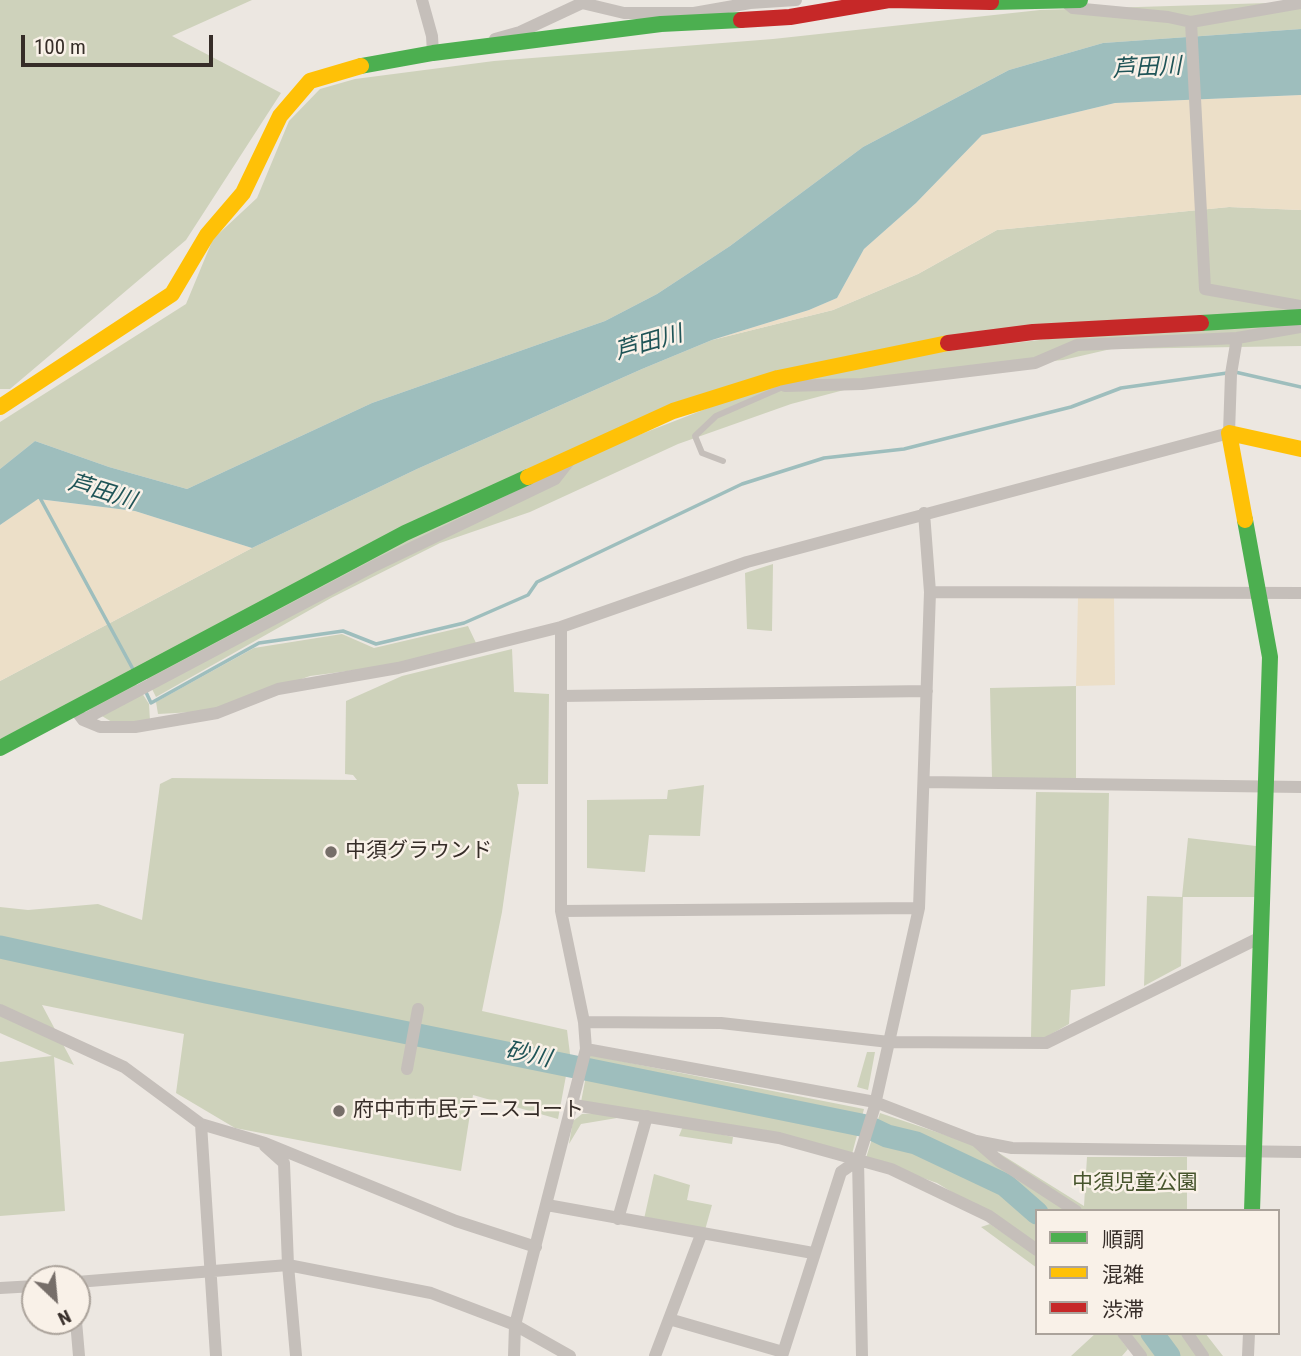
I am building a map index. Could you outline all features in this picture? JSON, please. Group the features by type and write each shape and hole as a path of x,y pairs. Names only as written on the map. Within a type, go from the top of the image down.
{"street":[{"path":"422,0 432,36 433,53"},
{"path":"0,407 172,294 207,235 243,194 280,116 310,81 351,68 433,53 694,18 750,3 796,0"},
{"path":"495,44 495,38 520,32 583,2 624,13 694,18 790,16 838,4 889,0 1080,0"},
{"path":"1063,0 1073,8 1168,17 1191,27 1301,3"},
{"path":"1191,27 1205,289 1301,306"},
{"path":"0,748 79,714 405,533 673,411 879,355 965,340 1033,332 1301,317"},
{"path":"781,382 862,384 1035,363 1076,345 1237,338 1301,327"},
{"path":"1237,338 1231,374 1229,433 1270,657 1252,1209"},
{"path":"79,714 100,727 135,727 217,713 278,689 398,668 561,627 747,562 1229,433 1301,449"},
{"path":"862,1356 858,1160 875,1106 919,908 930,592 924,513"},
{"path":"930,592 1301,593"},
{"path":"514,1356 515,1325 586,1048 584,1022 561,911 561,627"},
{"path":"561,696 927,691"},
{"path":"924,782 1301,787"},
{"path":"561,911 919,908"},
{"path":"584,1022 721,1023 889,1042 1046,1043 1259,938"},
{"path":"407,1069 418,1009"},
{"path":"0,1010 124,1067 201,1124 265,1143 456,1221 536,1247"},
{"path":"586,1048 875,1106 976,1141 1012,1148 1301,1152"},
{"path":"573,1105 779,1138 891,1169 937,1188 989,1216 1035,1249"},
{"path":"618,1219 647,1116"},
{"path":"201,1124 216,1356"},
{"path":"976,1141 999,1161 1073,1209"},
{"path":"265,1143 265,1149 284,1163 288,1265 296,1356"},
{"path":"669,1320 782,1354 841,1172 858,1160"},
{"path":"547,1205 701,1235 813,1253"},
{"path":"655,1356 701,1235"},
{"path":"91,1281 288,1265 431,1293 515,1325 570,1356"},
{"path":"0,1289 21,1287"},
{"path":"77,1335 79,1356"},
{"path":"1125,1335 1141,1356"},
{"path":"1188,1335 1203,1356"},
{"path":"1248,1356 1249,1335"}],"lane":[{"path":"723,461 702,453 695,436 716,415 781,382"}],"green space":[{"path":"0,0 252,0 172,36 281,93 186,240 10,389 0,389"},
{"path":"1301,2 1301,29 1103,43 1009,70 863,147 730,246 657,294 605,321 372,403 187,489 109,467 35,441 0,469 0,422 186,304 213,239 257,198 289,121 320,89 355,79 494,61 773,39 1040,10"},
{"path":"1229,207 1301,210 1301,312 1044,326 676,405 0,739 0,681 252,548 417,469 642,369 712,340 833,310 918,274 997,230"},
{"path":"1301,323 1301,346 1111,349 1063,360 897,376 791,404 678,444 530,512 440,543 331,598 156,697 146,677 412,535 600,450 752,391 892,357 1083,335"},
{"path":"773,564 772,631 747,629 745,573"},
{"path":"468,626 476,643 386,666 310,676 212,711 158,714 156,702 254,648 342,634 374,648"},
{"path":"512,649 514,692 549,694 548,784 517,784 519,793 502,912 482,1011 567,1030 570,1054 558,1119 473,1095 461,1171 235,1128 176,1093 184,1034 42,1005 74,1065 54,1057 65,1211 0,1216 0,1062 52,1056 0,1033 0,907 28,910 98,904 142,920 160,784 172,778 357,780 353,775 345,774 346,701 402,676"},
{"path":"135,682 149,704 150,721 112,722 90,709"},
{"path":"1076,686 1076,778 992,778 990,688"},
{"path":"704,785 700,836 649,835 645,872 587,868 587,800 667,799 668,790"},
{"path":"1036,792 1109,793 1105,986 1071,990 1069,1024 1046,1037 1031,1037"},
{"path":"1188,838 1256,846 1255,897 1183,897 1181,966 1144,986 1147,896 1182,897"},
{"path":"867,1052 875,1052 868,1090 857,1087"},
{"path":"590,1055 864,1109 852,1154 581,1102"},
{"name":"中須児童公園","path":"880,1113 999,1153 1084,1206 1087,1157 1187,1157 1187,1209 1035,1209 1035,1243 937,1183 866,1158"},
{"path":"582,1114 623,1117 581,1124 569,1144 573,1121"},
{"path":"683,1126 733,1137 732,1144 679,1136"},
{"path":"654,1174 690,1185 687,1200 712,1205 705,1230 644,1219"},
{"path":"990,1224 1035,1255 1035,1267 981,1227"},
{"path":"1094,1335 1118,1335 1128,1349 1122,1356 1071,1356"},
{"path":"1130,1335 1207,1335 1223,1356 1146,1356"}],"sand":[{"path":"1301,95 1301,210 1229,207 997,230 918,274 833,310 712,340 809,310 837,298 864,249 916,203 982,135 1115,103"},
{"path":"37,499 135,511 252,548 0,681 0,525"},
{"path":"1114,597 1115,685 1076,686 1078,598"}],"water":[{"name":"芦田川","path":"1301,29 1301,95 1115,103 982,135 916,203 864,249 837,298 809,310 712,340 642,369 417,469 252,548 135,511 38,499 0,525 0,469 35,441 109,467 187,489 372,403 605,321 657,294 730,246 863,147 1009,70 1103,43"}],"waterway":[{"path":"1235,372 1301,387"},
{"path":"145,690 151,703 259,643 343,631 376,644 464,623 528,595 537,582 742,484 824,458 904,449 1071,407 1121,388 1227,373"},
{"path":"39,496 134,671"},
{"name":"砂川","path":"0,947 206,992 866,1126 887,1136 916,1143 1005,1185 1035,1211"},
{"name":"砂川","path":"1153,1335 1169,1356"}],"traffic: fast":[{"path":"991,2 1080,0"},
{"path":"361,66 433,53 661,24 741,20"},
{"path":"1201,323 1301,317"},
{"path":"0,748 405,533 528,477"},
{"path":"1245,520 1270,657 1252,1209"}],"traffic: slow":[{"path":"0,407 172,294 207,235 243,193 280,116 310,81 361,66"},
{"path":"528,477 673,411 778,378 948,343"},
{"path":"1245,520 1229,433 1301,449"}],"traffic: jam":[{"path":"741,20 790,17 889,0 991,2"},
{"path":"948,343 1033,332 1201,323"}],"place":[{"name":"中須グラウンド","path":"331,852"},
{"name":"府中市市民テニスコート","path":"339,1111"}]}
